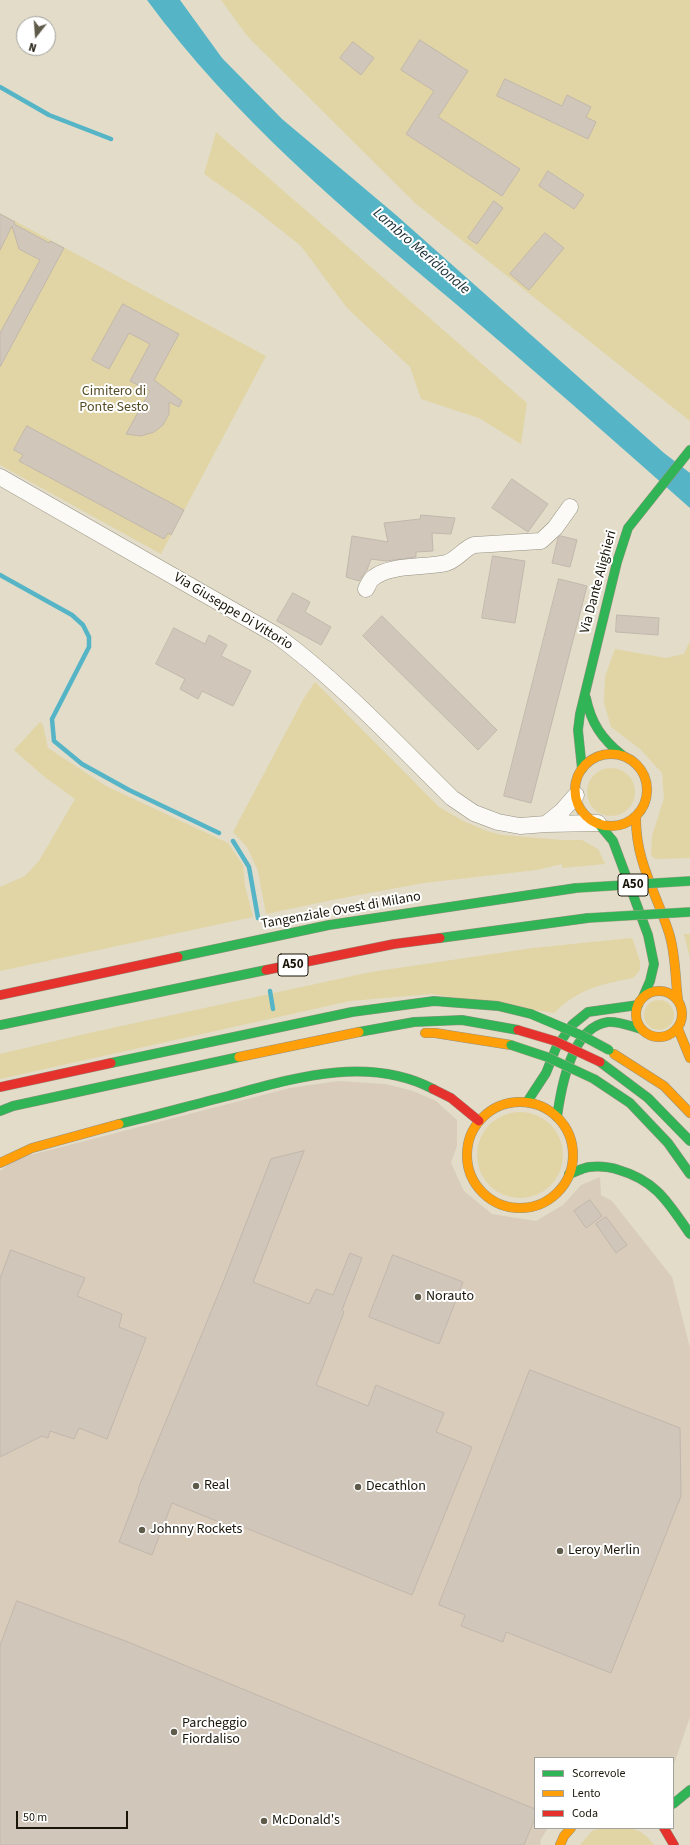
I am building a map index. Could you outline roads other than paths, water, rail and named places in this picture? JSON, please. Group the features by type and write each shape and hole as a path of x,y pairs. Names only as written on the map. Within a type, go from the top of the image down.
{"main road":[{"name":"Via Dante Alighieri","path":"582,769 578,730 585,694 622,545 628,528 640,510 690,450"},
{"name":"Via Dante Alighieri","path":"585,694 592,725 599,735 622,756"},
{"path":"611,754 622,756 633,761 642,770 647,781 647,794 644,806 636,816 625,823 612,826 598,823 590,819 583,812 576,795 578,777 582,769 590,761 600,756 611,754"},
{"path":"557,1116 562,1080 570,1057 592,1029 605,1022 622,1024 641,1030 652,1037 659,1038 672,1034 678,1029 683,1016 675,983 675,965 670,934 636,844 636,816"},
{"path":"598,823 613,842 650,941 654,964 650,981 638,1005 635,1017 641,1030"},
{"name":"Tangenziale Ovest di Milano","path":"0,995 329,925 576,888 690,881"},
{"name":"A50","path":"0,1025 394,944 588,918 690,912"},
{"path":"0,986 75,980"},
{"path":"643,997 650,992 661,991 673,995 678,1000"},
{"path":"0,1087 352,1012 434,1001 498,1006 531,1014 583,1036 609,1050 664,1086 690,1113"},
{"path":"527,1102 546,1073 556,1048 572,1025 588,1012 638,1005"},
{"path":"0,1110 336,1036 414,1022 462,1020 518,1030 555,1041 600,1062 627,1080 668,1115 690,1142"},
{"path":"678,1029 690,1058"},
{"path":"364,1032 435,1033 511,1045 547,1057 594,1079 630,1103 668,1143 690,1174"},
{"path":"0,1163 32,1148 75,1136 305,1076 349,1071 373,1072 404,1078 430,1086 451,1098 479,1121"},
{"path":"527,1102 543,1107 557,1116 566,1129 572,1143 573,1159 570,1174 560,1190 547,1200 531,1207 514,1208 497,1203 483,1193 473,1179 468,1165 467,1150 471,1134 479,1121 492,1110 509,1103 527,1102"},
{"path":"570,1174 590,1167 613,1168 632,1175 654,1187 669,1204 690,1234"},
{"path":"674,1803 690,1790"},
{"path":"560,1845 564,1836 570,1829"},
{"path":"665,1829 674,1845"}],"street":[{"name":"Via Giuseppe Di Vittorio","path":"0,477 276,635 303,655 327,677 452,798 474,813 498,822 520,826 598,823"},
{"path":"366,588 372,578 390,570 446,562 455,559 467,548 474,545 541,541 555,528 570,507"},
{"path":"546,824 562,812 576,795"}],"water":[{"name":"Lambro Meridionale","path":"147,0 180,0 222,58 282,119 396,215 664,453 690,473 690,508 515,354 373,234 292,161 216,84 180,43"}],"waterway":[{"path":"0,87 49,115 111,139"},
{"path":"0,575 72,615 83,625 89,637 89,647 52,719 54,741 82,764 129,790 219,833"},
{"path":"233,841 249,867 258,918"},
{"path":"270,991 273,1009"}],"place":[{"name":"Norauto","path":"418,1297"},
{"name":"Real","path":"196,1486"},
{"name":"Decathlon","path":"358,1487"},
{"name":"Johnny Rockets","path":"142,1530"},
{"name":"Leroy Merlin","path":"560,1551"},
{"name":"Parcheggio Fiordaliso","path":"174,1732"},
{"name":"McDonald's","path":"264,1821"}],"park label":[{"name":"Cimitero di Ponte Sesto","path":"114,400"}]}
